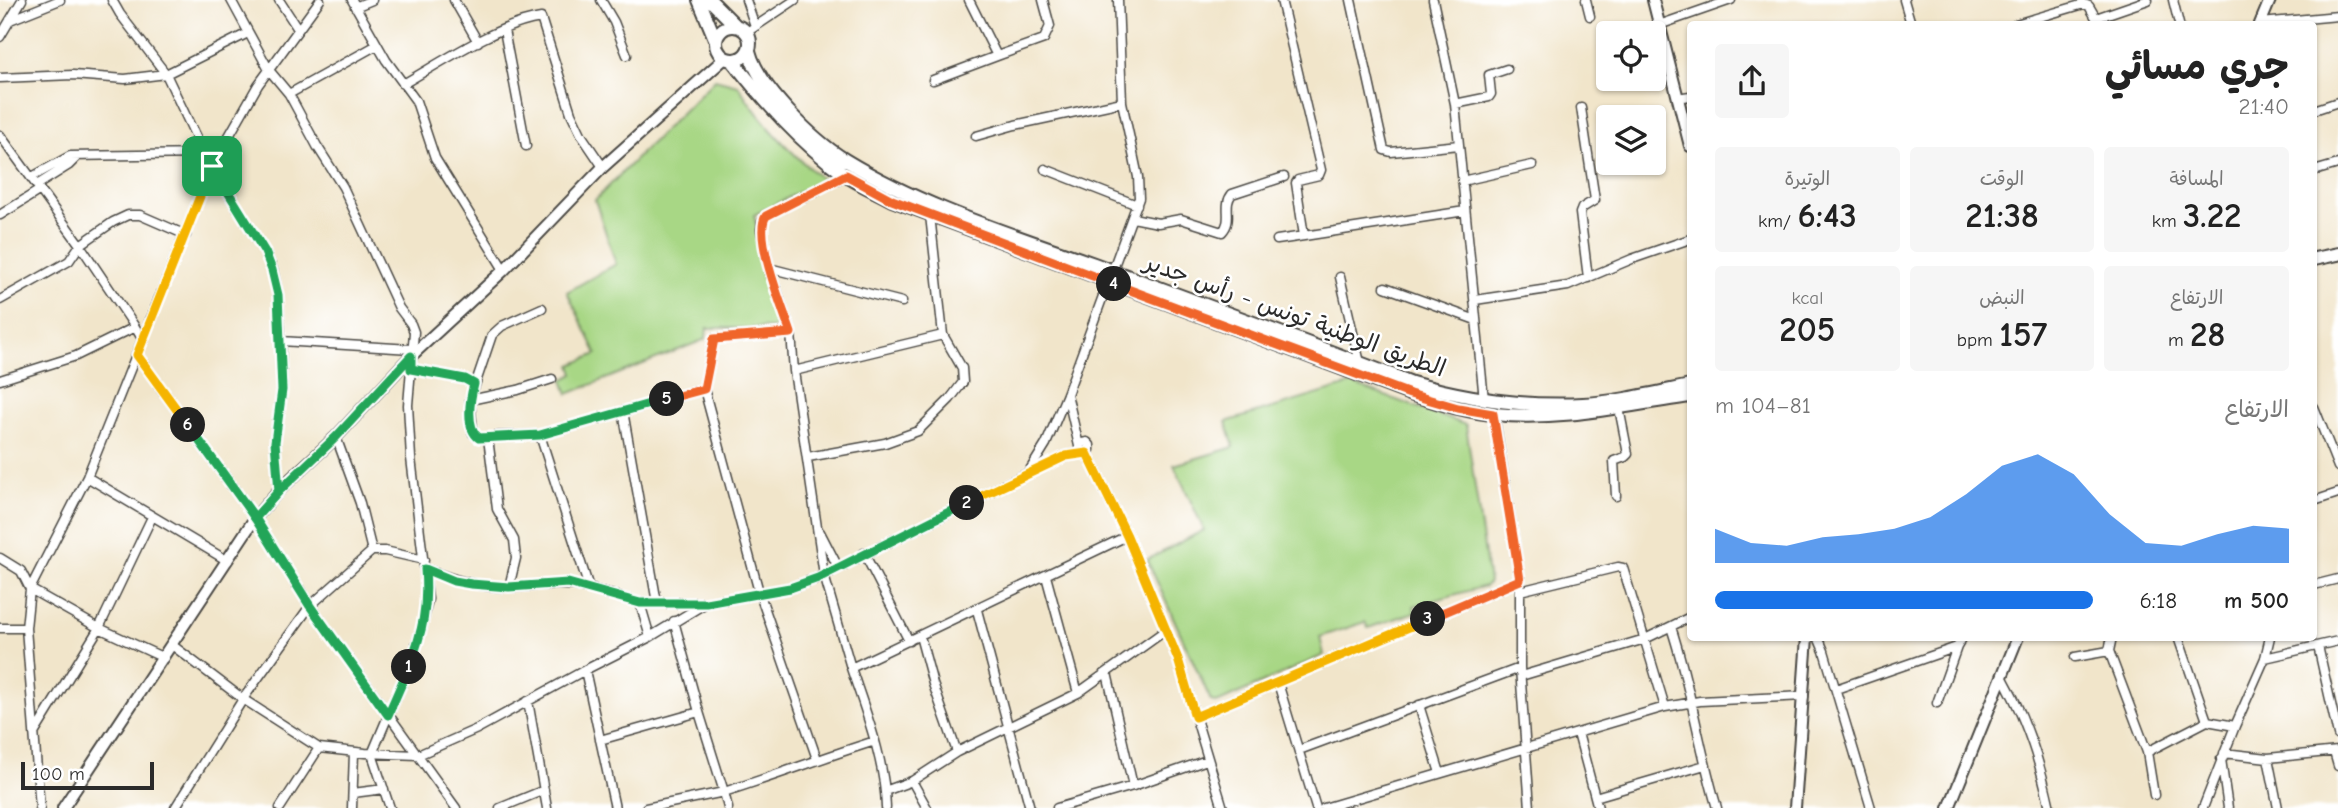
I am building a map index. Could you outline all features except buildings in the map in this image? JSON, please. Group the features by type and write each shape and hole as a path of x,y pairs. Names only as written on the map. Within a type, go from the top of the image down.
{"main road":[{"path":"699,0 718,51 729,59 742,58 749,51 751,29 735,25 724,28 716,41"},
{"path":"710,0 735,25"},
{"name":"الطريق الوطنية تونس - رأس جدير","path":"749,51 751,62 788,112 842,158 895,188 1109,276 1410,394 1458,408 1493,414 1585,414 1687,397"},
{"name":"الطريق الوطنية تونس - رأس جدير","path":"729,59 784,122 846,175 892,200 1412,383 1454,395 1542,405 1586,404 1687,387"},
{"path":"2317,258 2338,254"},
{"path":"2317,266 2338,263"}],"street":[{"path":"0,37 22,0"},
{"path":"10,20 60,0"},
{"path":"112,0 166,74 204,154 265,252 272,270 278,295 281,341 282,390 275,442 279,491"},
{"path":"231,0 269,70 289,94 343,187 399,308 414,332 408,405 411,458 428,599 410,664 372,754 390,808"},
{"path":"279,0 298,29"},
{"path":"40,808 26,628 30,589 87,477 212,166 244,106 320,0"},
{"path":"373,0 354,3 377,45 416,101 431,148 440,166 504,270"},
{"path":"454,0 478,42"},
{"path":"601,0 628,55"},
{"path":"746,0 751,29 794,0"},
{"path":"969,0 997,56"},
{"path":"933,80 1044,39 1050,26 1043,0"},
{"path":"1028,473 1046,444 1067,394 1109,276 1138,205 1139,184 1122,102 1118,0"},
{"path":"1281,0 1321,170 1319,175 1298,180 1296,183 1304,236"},
{"path":"1351,0 1384,150 1391,152 1459,145"},
{"path":"1433,0 1455,104 1484,400"},
{"path":"1586,0 1590,16"},
{"path":"1653,0 1658,21"},
{"path":"1666,23 1731,0"},
{"path":"1904,0 1910,21"},
{"path":"2027,21 2079,2 2089,6 2097,21 2148,0"},
{"path":"2173,0 2178,21"},
{"path":"2262,21 2270,0"},
{"path":"2290,21 2338,16"},
{"path":"403,84 478,42 504,30 542,18 571,113 582,136 603,167"},
{"path":"504,30 526,146"},
{"path":"0,79 74,75 125,79 166,74 248,33"},
{"path":"289,94 377,45"},
{"path":"1666,53 1687,135"},
{"path":"63,808 255,518 279,491 336,437 411,352 504,270 603,167 729,59"},
{"path":"1455,104 1489,97 1489,75 1507,69"},
{"path":"1677,98 1687,96"},
{"path":"976,136 1122,102"},
{"path":"2317,109 2338,102"},
{"path":"1581,108 1595,200 1582,208 1580,213 1588,278"},
{"path":"0,135 80,245 143,340"},
{"path":"0,215 36,184 69,165 76,157 101,153 204,154"},
{"path":"2317,170 2338,164"},
{"path":"1462,181 1532,165"},
{"path":"1045,169 1138,205"},
{"path":"846,175 766,216 761,230 769,268 791,333 793,371 824,575 875,741 886,808"},
{"path":"1133,218 1158,223 1181,219 1222,232 1229,220 1226,203 1232,194 1284,177"},
{"path":"1277,240 1465,211"},
{"path":"0,300 69,261 80,245 128,215 140,215 186,235"},
{"path":"808,457 886,443 918,431 963,383 962,368 943,335 930,215"},
{"path":"1475,300 1569,286 1632,259 1687,240"},
{"path":"769,268 902,302"},
{"path":"1340,277 1360,363"},
{"path":"1385,287 1476,320"},
{"path":"542,308 497,329 486,348 470,400 473,433 479,438 540,435 704,389"},
{"path":"0,380 76,356 135,327"},
{"path":"791,333 714,339 704,389 759,592 817,759"},
{"path":"793,371 943,335"},
{"path":"281,341 411,352"},
{"path":"137,355 255,518 310,606 456,808"},
{"path":"411,369 465,379 474,384"},
{"path":"470,400 518,390 552,379"},
{"path":"1067,394 1082,448 1127,536 1178,659 1206,760 1223,808"},
{"path":"1616,496 1613,462 1628,454 1619,408"},
{"path":"623,411 657,603"},
{"path":"1493,414 1520,580 1520,672 1530,808"},
{"path":"2317,414 2338,467"},
{"path":"540,435 589,588"},
{"path":"336,437 353,480 372,551"},
{"path":"488,438 497,509 514,540 516,558 509,587"},
{"path":"175,808 243,699 310,606 372,551 385,551 424,565 454,581 509,587 568,583 640,603 706,603 790,588 824,575 1082,448"},
{"path":"87,477 228,561"},
{"path":"2317,499 2338,494"},
{"path":"35,732 99,628 152,517"},
{"path":"815,523 838,567"},
{"path":"851,668 1127,536"},
{"path":"864,553 909,641"},
{"path":"0,558 21,571 30,589 99,628 164,658"},
{"path":"1520,591 1621,567 1625,570 1665,707"},
{"path":"1046,576 1078,693"},
{"path":"2317,584 2338,579"},
{"path":"1195,717 1520,580"},
{"path":"640,603 650,638"},
{"path":"172,645 243,699 319,748 354,753 418,755 477,729 650,638 706,603"},
{"path":"976,610 1030,808"},
{"path":"1299,750 1419,705 1520,672 1645,639 1687,619"},
{"path":"674,621 728,808"},
{"path":"0,628 26,628"},
{"path":"1671,628 1685,667 1705,765 1717,808"},
{"path":"885,791 912,781 957,752 1078,693 1166,630"},
{"path":"920,636 933,684 957,752"},
{"path":"1795,808 1807,641"},
{"path":"1819,641 1871,808"},
{"path":"1937,703 1960,641"},
{"path":"1949,808 2016,641"},
{"path":"2111,641 2109,650 2147,752 2154,794"},
{"path":"2179,641 2207,721"},
{"path":"2203,808 2265,657 2269,641"},
{"path":"2265,657 2338,641"},
{"path":"2318,646 2338,736"},
{"path":"1836,688 1956,647"},
{"path":"2075,657 2109,650"},
{"path":"585,670 615,808"},
{"path":"1107,673 1133,786"},
{"path":"2002,676 2025,719 2050,808"},
{"path":"1278,683 1316,808"},
{"path":"1324,808 1665,707 1691,701 1804,696"},
{"path":"528,701 547,808"},
{"path":"1419,705 1440,773"},
{"path":"600,740 699,712"},
{"path":"2147,752 2207,721 2235,726"},
{"path":"1578,733 1598,808"},
{"path":"646,808 724,792 875,741"},
{"path":"280,808 319,748"},
{"path":"2223,756 2268,758 2336,752 2338,766"},
{"path":"352,808 354,753"},
{"path":"2223,756 2228,808"},
{"path":"2268,758 2278,808"},
{"path":"1056,808 1133,786 1206,760"},
{"path":"1595,797 1705,765"},
{"path":"912,781 927,808"},
{"path":"353,793 384,789"},
{"path":"500,808 544,789"}],"green space":[{"path":"715,79 738,85 776,136 823,180 754,215 779,323 772,328 707,328 706,339 568,394 563,380 574,374 571,365 597,354 567,292 616,264 595,200"},
{"path":"1352,384 1466,425 1489,582 1486,586 1414,606 1415,612 1368,628 1365,622 1320,637 1324,655 1217,703 1211,701 1147,560 1204,530 1174,465 1234,447 1226,422"}],"route":[{"path":"212,166 137,355 255,518 279,491 336,437 411,356 411,369 465,379 474,384 470,400 472,431 479,438 540,435 704,389 714,339 791,333 769,268 761,230 762,222 766,216 846,175 892,200 1205,319 1410,394 1458,408 1493,414 1520,580 1195,717 1178,659 1127,536 1087,453 1082,453 1066,456 1028,473 818,578 790,588 706,603 640,603 568,583 509,587 471,584 454,581 425,569 428,599 422,627 410,664 388,715 310,606 255,518 279,491 275,442 282,390 278,295 265,252 212,166"}]}
